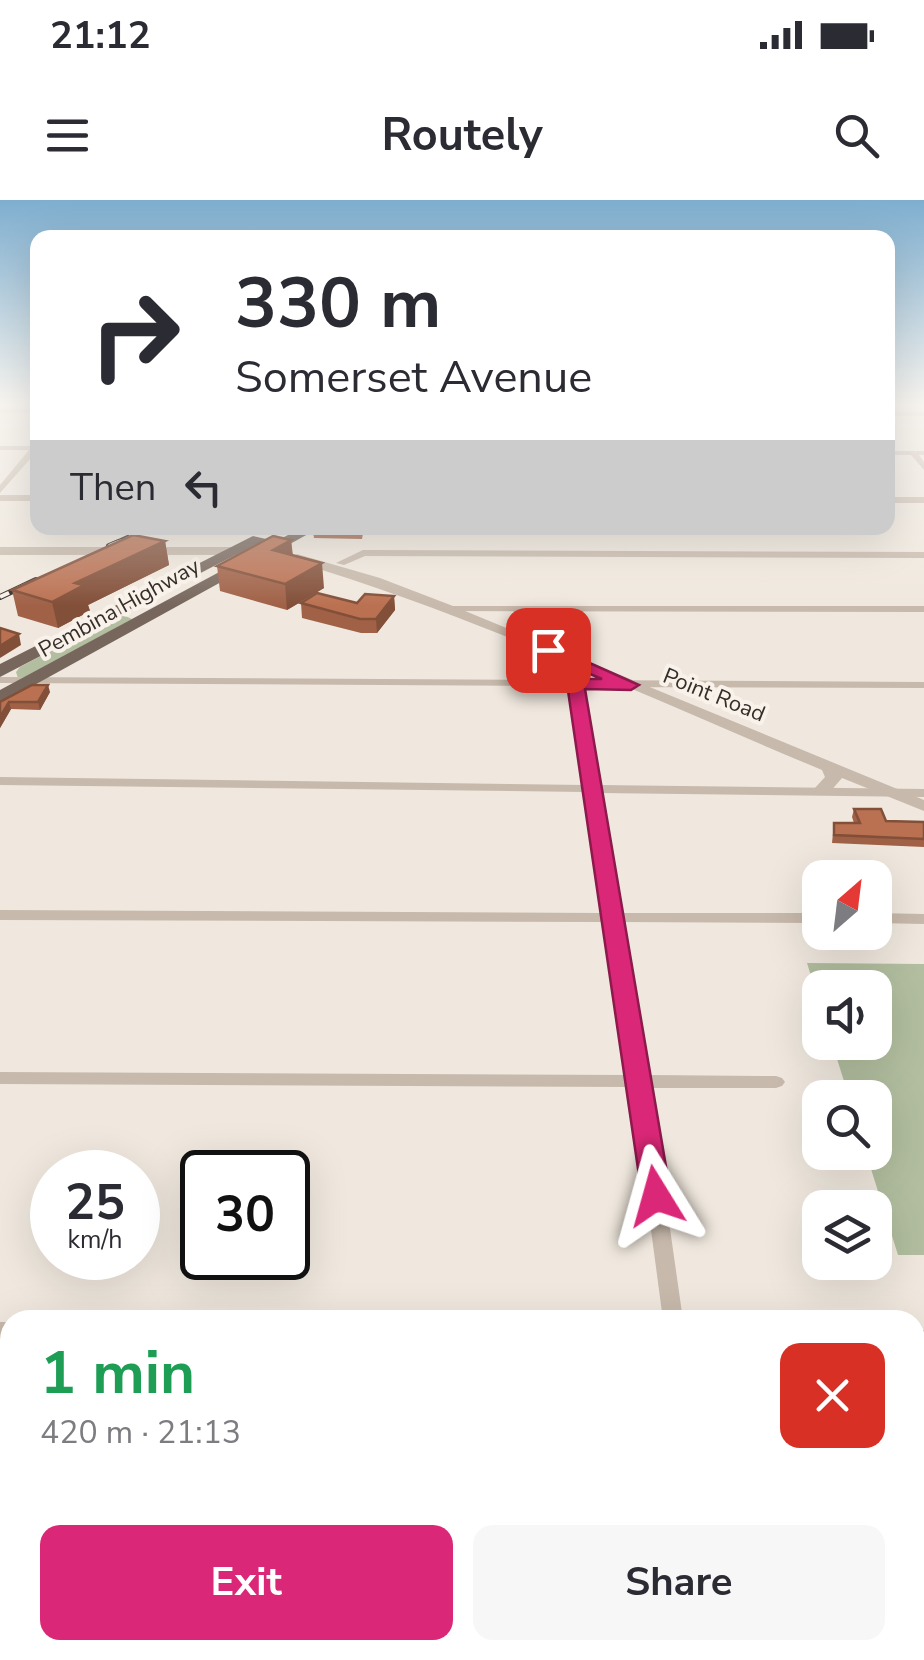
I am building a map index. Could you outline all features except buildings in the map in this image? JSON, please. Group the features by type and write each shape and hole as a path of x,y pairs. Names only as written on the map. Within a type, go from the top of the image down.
{"main road":[{"name":"Pembina Highway","path":"0,671 267,535"},
{"path":"271,550 278,535"},
{"name":"Pembina Highway","path":"0,698 297,535"}],"street":[{"path":"1,492 18,469"},
{"path":"1,492 30,489"},
{"path":"1,492 30,497"},
{"path":"895,500 924,500"},
{"path":"304,535 302,542 320,560"},
{"name":"Point Road","path":"0,550 271,550 342,564 374,581"},
{"path":"342,564 363,552 924,554"},
{"name":"Point Road","path":"320,560 924,806"},
{"path":"448,609 924,609"},
{"path":"573,661 610,917 641,1084 672,1310"},
{"path":"0,680 924,685"},
{"path":"823,789 834,778 829,767"},
{"path":"0,781 924,792"},
{"path":"0,914 802,918"},
{"path":"892,918 924,919"},
{"path":"0,1078 776,1082"}],"green space":[{"path":"115,617 132,619 28,677 18,678 16,672 20,667"},
{"path":"807,963 924,964 924,1255 898,1255 892,1236 892,1190 878,1190 871,1170 892,1170 892,1080 844,1080 837,1060 892,1060 892,970 809,970"}],"railway":[{"path":"113,544 133,535"},
{"path":"109,546 119,542"},
{"path":"0,597 36,580"}],"route":[{"path":"548,650 631,685 576,684 656,1196"}]}
